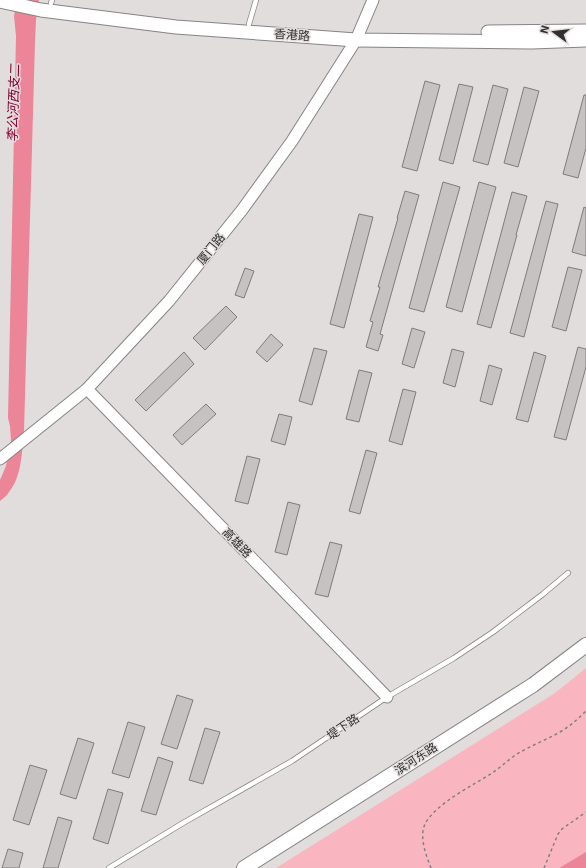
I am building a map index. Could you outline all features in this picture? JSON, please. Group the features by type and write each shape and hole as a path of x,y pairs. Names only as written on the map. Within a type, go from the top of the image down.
{"main road":[{"name":"香港路","path":"6,2 44,3 176,19 249,24 358,36 586,31"},
{"name":"香港路","path":"44,3 176,28 532,42 586,40"},
{"name":"滨河东路","path":"244,868 533,685 586,645"},
{"name":"滨河东路","path":"259,868 539,690 586,655"}],"street":[{"name":"厦门路","path":"4,456 87,389 169,301 242,210 292,141 358,36 373,0"},
{"name":"高雄路","path":"87,389 387,697"}],"lane":[{"path":"249,24 256,0"},
{"name":"堤下路","path":"109,868 183,823 292,761 387,697 454,658 493,632 568,573"}],"path":[{"path":"431,868 424,847 423,836 425,825 430,817 461,792 493,772 517,754 561,731 586,711"},
{"path":"544,868 558,834 562,829 586,812"}],"shaded area":[{"path":"17,0 39,0 35,42 24,431 21,463 17,479 6,496 0,501 0,480 6,466 11,441 8,418 16,36 14,16"},
{"path":"586,668 586,868 276,868 555,693"},
{"path":"586,852 586,868 560,868 561,867"}],"building":[{"path":"425,81 440,85 417,171 402,167"},
{"path":"459,84 473,87 453,164 439,160"},
{"path":"493,85 508,89 488,165 473,161"},
{"path":"524,87 539,91 518,167 504,163"},
{"path":"584,95 586,95 586,148 578,178 563,174"},
{"path":"443,182 460,187 424,312 409,308"},
{"path":"479,182 496,187 462,312 446,307"},
{"path":"405,191 419,195 380,334 383,335 378,351 366,347 373,322 370,321"},
{"path":"512,192 527,196 491,328 477,324"},
{"path":"546,201 558,204 524,337 510,333"},
{"path":"584,207 586,208 586,256 572,252"},
{"path":"359,214 373,217 344,328 330,324"},
{"path":"568,267 582,270 566,331 552,327"},
{"path":"245,268 254,271 244,298 235,295"},
{"path":"226,306 237,317 205,350 193,338"},
{"path":"412,328 425,332 414,368 402,364"},
{"path":"271,334 283,345 267,362 256,352"},
{"path":"578,347 586,349 586,367 566,440 554,437"},
{"path":"314,348 327,351 312,405 299,401"},
{"path":"452,349 464,352 455,387 443,383"},
{"path":"184,352 194,364 146,411 135,400"},
{"path":"534,352 546,356 528,422 516,419"},
{"path":"489,365 502,369 492,405 480,401"},
{"path":"359,370 372,373 359,422 346,419"},
{"path":"403,389 416,392 402,445 389,441"},
{"path":"206,404 216,414 182,445 173,435"},
{"path":"279,414 292,417 285,445 271,441"},
{"path":"366,450 377,453 360,514 349,511"},
{"path":"247,456 260,459 248,504 235,501"},
{"path":"288,502 300,505 287,555 275,552"},
{"path":"330,542 342,545 328,597 315,594"},
{"path":"177,695 193,700 177,749 161,744"},
{"path":"128,722 145,727 129,778 112,773"},
{"path":"205,728 220,732 203,784 189,780"},
{"path":"78,738 94,743 76,799 60,794"},
{"path":"158,757 173,762 156,815 141,811"},
{"path":"30,765 47,770 29,825 13,820"},
{"path":"108,789 123,793 108,844 93,839"},
{"path":"58,817 72,821 58,868 43,868"},
{"path":"8,849 23,853 19,868 2,868"}],"water label":[{"name":"李公河西支二","path":"13,103"}]}
